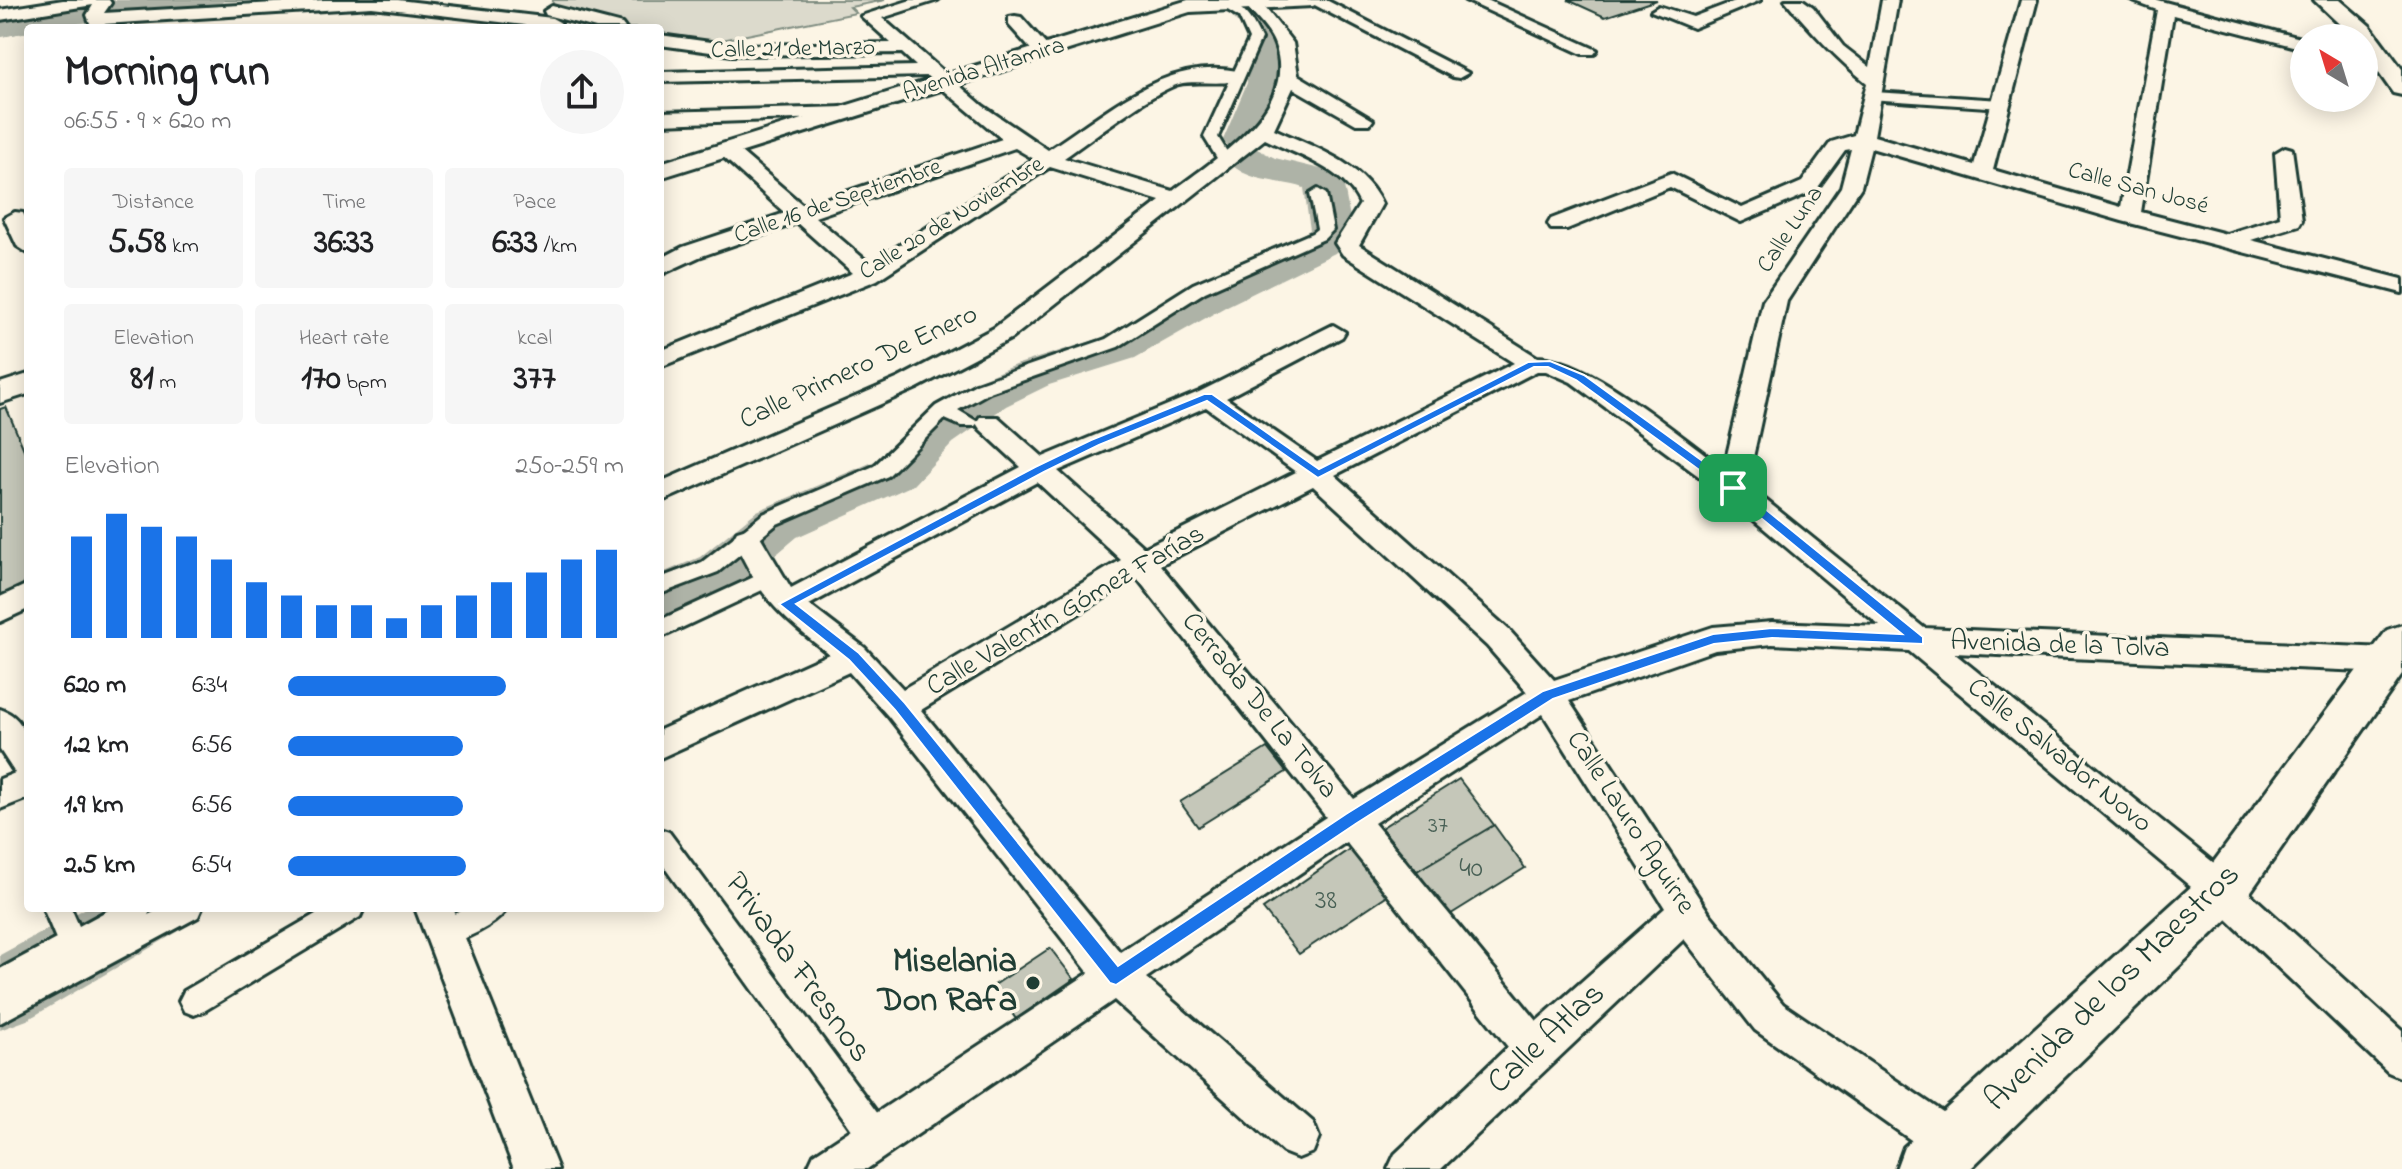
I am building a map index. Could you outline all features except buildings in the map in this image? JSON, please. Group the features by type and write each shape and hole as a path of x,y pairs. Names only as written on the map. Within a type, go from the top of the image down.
{"main road":[{"path":"2326,0 2351,20 2390,74"},
{"name":"Avenida de los Maestros","path":"1940,1156 2222,891 2395,651"}],"street":[{"path":"0,15 95,0 98,16 235,8 369,9 552,16 595,24"},
{"path":"930,0 869,16 910,48 934,77 1018,140 1049,158 1177,199"},
{"path":"1250,0 1284,43 1289,78 1363,120"},
{"path":"1313,0 1459,73"},
{"name":"Avenida Altamira","path":"664,170 845,113 934,77 1042,51 1188,6 1218,1 1313,0"},
{"path":"1473,0 1588,50"},
{"path":"1659,11 1693,23 1753,0"},
{"path":"1793,0 1807,11 1837,50 1876,89 2002,104"},
{"name":"Calle Luna","path":"1733,488 1775,301 1851,187 1876,89 1890,0"},
{"path":"1982,173 2029,0"},
{"path":"2138,0 2290,40"},
{"path":"1218,1 1244,15 1255,39 1235,76 1211,137 1225,160"},
{"path":"2130,216 2166,9"},
{"path":"1015,21 1042,51"},
{"path":"664,41 732,50 910,48"},
{"name":"Calle 20 de Noviembre","path":"664,358 869,275 1179,76 1235,76"},
{"name":"Calle 21 de Marzo","path":"664,77 934,77"},
{"name":"Calle Primero De Enero","path":"664,491 908,383 981,345 1053,296 1263,131 1289,78"},
{"path":"664,118 845,113"},
{"name":"Calle Salvador Novo","path":"1263,131 1353,178 1368,191 1371,204 1346,243 1351,250 1532,364 1550,364 1580,377 1733,488 2222,891 2402,1058"},
{"path":"1559,224 1671,179 1741,216 1809,186 1838,146 1862,139"},
{"name":"Calle San José","path":"1862,139 2130,216 2402,286"},
{"name":"Calle 16 de Septiembre","path":"664,266 691,252 1018,140"},
{"path":"727,150 869,275"},
{"path":"2230,240 2291,220 2285,153"},
{"path":"765,571 770,519 881,471 943,410 1006,379 1112,343 1199,288 1318,236 1325,230 1318,194"},
{"path":"18,213 24,233"},
{"path":"664,628 765,571 1039,469 1095,442 1208,397 1333,332"},
{"name":"Calle Valentín Gómez Farías","path":"900,707 1141,562 1532,364"},
{"path":"0,394 24,385"},
{"name":"Calle Lauro Aguirre","path":"1208,397 1318,475 1498,638 1548,695 1687,912 1769,1017 1940,1156"},
{"name":"Cerrada De La Tolva","path":"943,410 978,422 1039,469 1141,562 1535,1049"},
{"path":"664,584 710,567 765,571 854,656 900,707 1116,977 1298,1137"},
{"path":"0,611 24,597"},
{"path":"0,621 24,612"},
{"name":"Avenida de la Tolva","path":"829,1169 1351,819 1548,695 1713,639 1772,633 1918,640 2395,651"},
{"path":"664,743 854,656"},
{"path":"0,722 24,759"},
{"path":"0,795 24,784"},
{"name":"Privada Fresnos","path":"664,846 876,1137"},
{"path":"59,912 71,941"},
{"path":"0,984 131,912"},
{"path":"0,1009 181,912"},
{"path":"194,1001 343,912"},
{"path":"476,912 438,921 536,1169"},
{"name":"Calle Atlas","path":"1410,1169 1535,1049 1687,912"}],"shaded area":[{"path":"140,0 389,0 68,19 64,24 24,24 24,32 0,36 0,19"},
{"path":"553,0 885,0 850,7 856,13 712,42 664,37 664,24 601,24 552,11"}],"waterway":[{"path":"0,27 145,4 208,0"},
{"path":"1233,0 1265,32 1265,83 1242,140"},
{"path":"664,595 720,571 777,524 894,473 935,432 988,395 1032,375 1118,348 1211,296 1320,244 1332,233 1323,181 1303,174 1271,170 1244,157"},
{"path":"0,995 146,912"}],"place":[{"name":"Miselania Don Rafa","path":"1033,983"}],"route":[{"path":"1532,364 1550,364 1580,377 1733,488 1918,640 1772,633 1713,639 1548,695 1351,819 1116,977 900,707 854,656 786,604 1039,469 1095,442 1208,397 1318,475 1532,364"}]}
